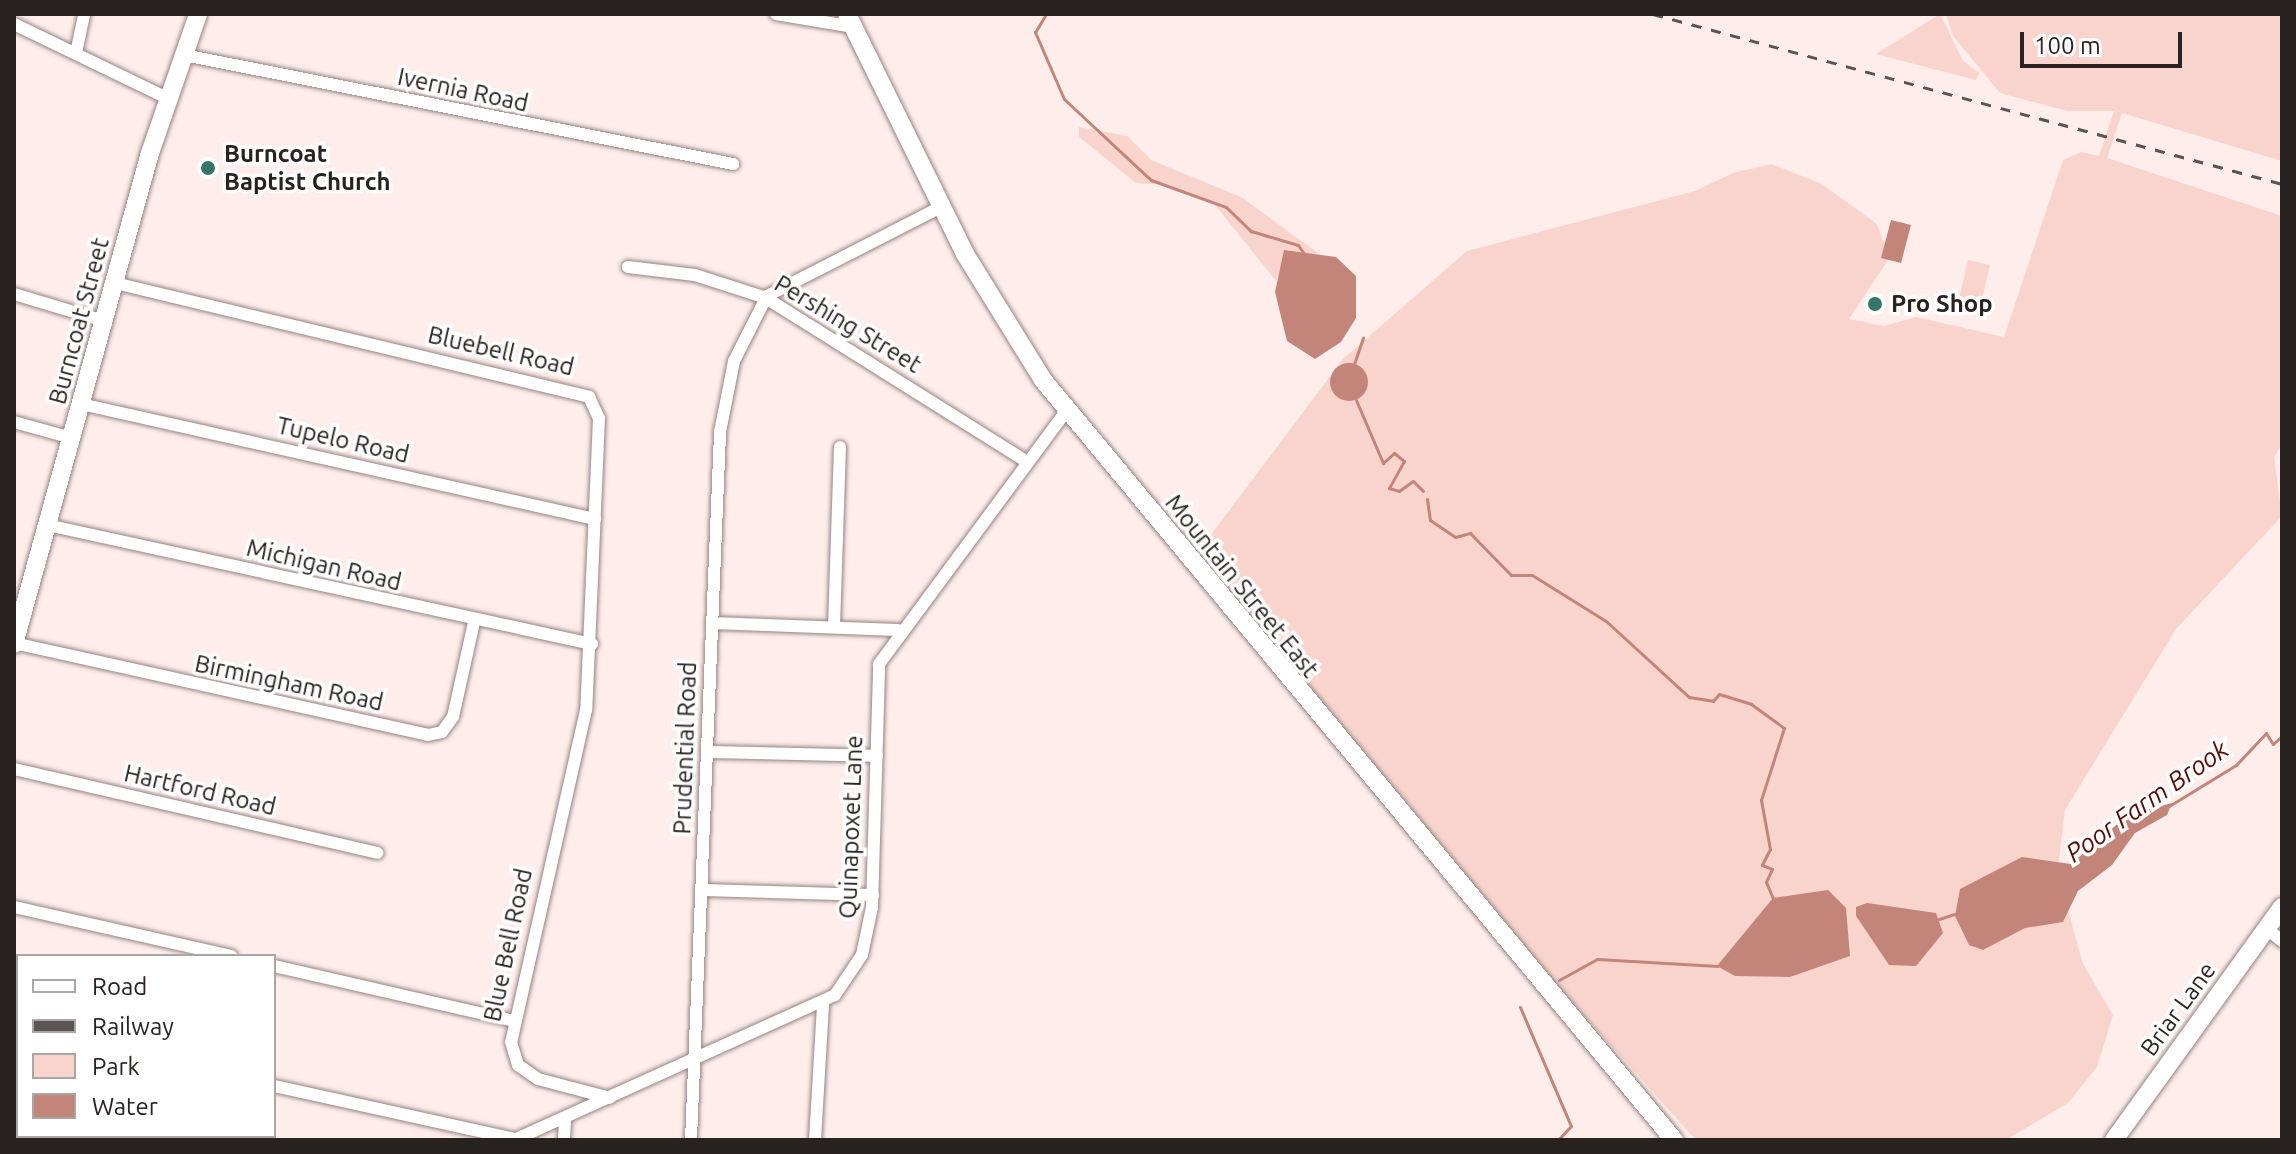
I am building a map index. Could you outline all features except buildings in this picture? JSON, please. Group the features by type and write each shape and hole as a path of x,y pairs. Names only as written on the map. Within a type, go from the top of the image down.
{"main road":[{"name":"Burncoat Street","path":"14,644 115,283 169,99 198,14"},
{"name":"Mountain Street East","path":"851,20 941,207 1005,326 1067,410 1674,1140"},
{"name":"Briar Lane","path":"2114,1140 2282,907"}],"street":[{"path":"76,53 84,14"},
{"path":"776,14 851,20"},
{"path":"14,24 169,99"},
{"name":"Ivernia Road","path":"184,55 733,164"},
{"path":"766,298 941,207"},
{"name":"Pershing Street","path":"628,267 695,275 766,298 1027,462"},
{"name":"Bluebell Road","path":"115,283 578,392 599,418 592,644 580,737"},
{"path":"14,294 104,321"},
{"name":"Prudential Road","path":"691,1140 720,434 742,338 766,298"},
{"name":"Tupelo Road","path":"81,404 595,519"},
{"name":"Quinapoxet Lane","path":"514,1140 696,1063 823,1004 862,955 873,895 879,664 898,630 1067,410"},
{"path":"14,422 72,438"},
{"path":"834,627 840,447"},
{"name":"Michigan Road","path":"47,525 474,622 592,644"},
{"name":"Birmingham Road","path":"14,644 428,735 446,729 454,713 474,622"},
{"path":"712,623 898,630"},
{"name":"Blue Bell Road","path":"580,737 514,1021 518,1065 538,1079 610,1098"},
{"path":"707,752 877,756"},
{"name":"Hartford Road","path":"14,769 377,853"},
{"path":"701,890 873,895"},
{"path":"14,907 223,954"},
{"path":"2266,928 2282,941"},
{"path":"276,966 514,1021"},
{"path":"815,1140 823,1004"},
{"path":"276,1086 514,1140"},
{"path":"564,1140 565,1119"}],"green space":[{"path":"1940,14 1963,61 1979,73 1976,80 1876,54"},
{"path":"1946,14 2282,14 2282,161 2122,113 2107,158 2282,216 2282,444 2274,457 2282,516 2176,629 2065,810 2058,867 2069,914 2083,964 2113,1015 2097,1067 2068,1103 2006,1140 1696,1140 1553,981 1198,552 1343,359 1467,251 1695,191 1733,173 1772,164 1822,184 1877,224 1883,242 1898,245 1849,319 1884,326 1916,317 2004,337 2063,160 2081,152 2099,156 2114,111 2067,111 2000,93 1953,36"},
{"path":"1079,127 1127,136 1151,160 1241,197 1318,253 1282,262 1276,281 1216,206 1167,185 1136,183 1079,137"},
{"path":"1968,260 1990,265 1980,308 1958,303"}],"water":[{"path":"1891,220 1911,225 1901,263 1881,258"},
{"path":"1284,250 1336,257 1356,276 1356,318 1341,342 1315,359 1287,341 1275,292"},
{"path":"1349,363 1363,368 1368,382 1363,396 1349,401 1335,396 1330,382 1335,368"},
{"path":"2172,803 2167,815 2135,833 2112,865 2078,891 2063,922 2025,928 1983,950 1969,945 1955,916 1960,889 2022,857 2071,864 2128,815"},
{"path":"1828,890 1846,908 1850,956 1790,977 1735,976 1717,966 1773,898"},
{"path":"1867,903 1936,913 1943,933 1916,966 1889,965 1856,916 1856,907"}],"waterway":[{"path":"1046,14 1035,32 1064,99 1151,180 1226,207 1251,231 1298,245 1307,258"},
{"path":"1354,364 1363,338"},
{"path":"1356,400 1383,463 1394,453 1404,461 1389,488 1399,491 1413,481 1423,491"},
{"path":"1427,499 1430,520 1455,537 1470,533 1511,575 1532,575 1606,621 1689,697 1713,701 1719,694 1751,704 1784,728 1761,800 1770,849 1762,865 1772,869 1766,882 1774,901"},
{"name":"Poor Farm Brook","path":"2169,806 2236,765 2266,733 2273,744 2282,736"},
{"name":"Poor Farm Brook","path":"1939,919 1958,913"},
{"name":"Poor Farm Brook","path":"1559,980 1597,959 1718,966"},
{"name":"Poor Farm Brook","path":"1520,1007 1571,1126 1558,1140"}],"railway":[{"path":"1653,14 2282,184"}],"place":[{"name":"Burncoat Baptist Church","path":"208,168"},
{"name":"Pro Shop","path":"1875,304"}]}
